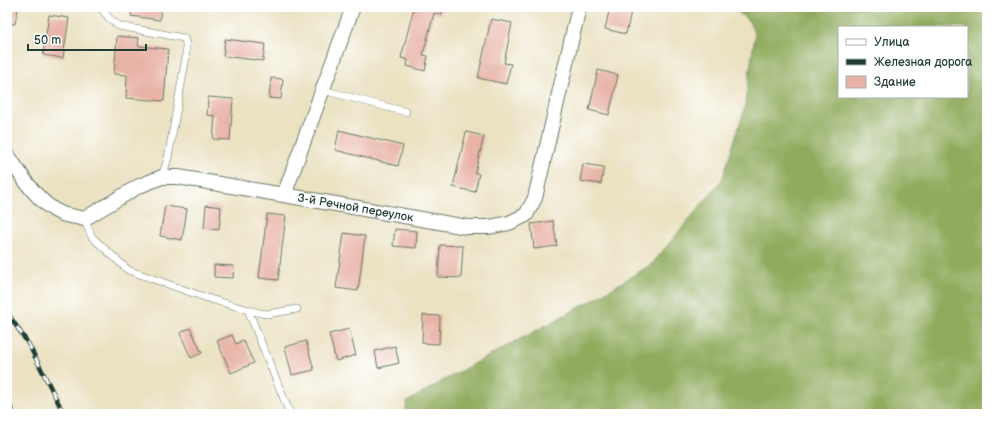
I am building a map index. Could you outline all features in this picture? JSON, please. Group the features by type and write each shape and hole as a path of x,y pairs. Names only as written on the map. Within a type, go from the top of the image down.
{"street":[{"path":"284,195 353,7"},
{"name":"3-й Речной переулок","path":"84,219 139,186 162,177 178,178 284,195 467,227 489,227 510,223 526,215 535,198 579,7"},
{"path":"7,154 25,182 49,206 63,214 84,219"}],"lane":[{"path":"100,7 109,18 119,26 184,38 186,44 186,57 168,158 162,177"},
{"path":"323,90 406,112"},
{"path":"84,219 92,236 128,270 210,299 248,310 267,314 297,309"},
{"path":"248,310 290,414"}],"green space":[{"path":"732,7 987,7 987,414 405,414 407,402 444,380 593,300 652,264 722,180 744,111 755,35 749,21"}],"building":[{"path":"7,7 18,9 15,24 7,23"},
{"path":"132,7 161,7 160,20 131,16"},
{"path":"414,7 443,7 441,15 434,13 423,55 428,56 425,71 407,66 408,60 401,58"},
{"path":"610,7 632,7 626,34 605,29"},
{"path":"49,15 69,18 63,58 43,55"},
{"path":"491,19 512,23 504,63 511,64 506,84 478,78"},
{"path":"117,36 139,38 138,46 168,49 164,101 126,98 127,75 114,74"},
{"path":"225,39 265,44 263,61 223,56"},
{"path":"598,70 618,75 609,115 589,110"},
{"path":"271,78 283,79 281,99 269,98"},
{"path":"208,97 233,99 230,140 213,139 215,116 207,115"},
{"path":"339,130 403,146 398,166 335,150"},
{"path":"466,132 484,136 475,173 479,174 475,192 453,187"},
{"path":"583,164 604,167 601,184 580,181"},
{"path":"206,205 221,207 219,230 204,228"},
{"path":"165,206 187,209 182,240 160,236"},
{"path":"267,214 286,216 278,280 259,278"},
{"path":"553,221 557,246 534,249 531,224"},
{"path":"395,229 417,231 416,248 393,246"},
{"path":"344,233 365,236 358,291 336,288"},
{"path":"440,245 463,246 461,278 438,277"},
{"path":"214,265 234,266 233,278 214,277"},
{"path":"423,315 440,316 439,344 422,343"},
{"path":"190,328 202,353 191,358 180,333"},
{"path":"349,329 356,355 336,361 329,334"},
{"path":"232,335 236,344 243,340 254,363 231,373 217,341"},
{"path":"306,341 314,370 292,375 285,347"},
{"path":"395,346 399,363 378,368 375,351"}],"railway":[{"path":"7,312 29,345 64,414"},
{"path":"7,396 13,414"}]}
